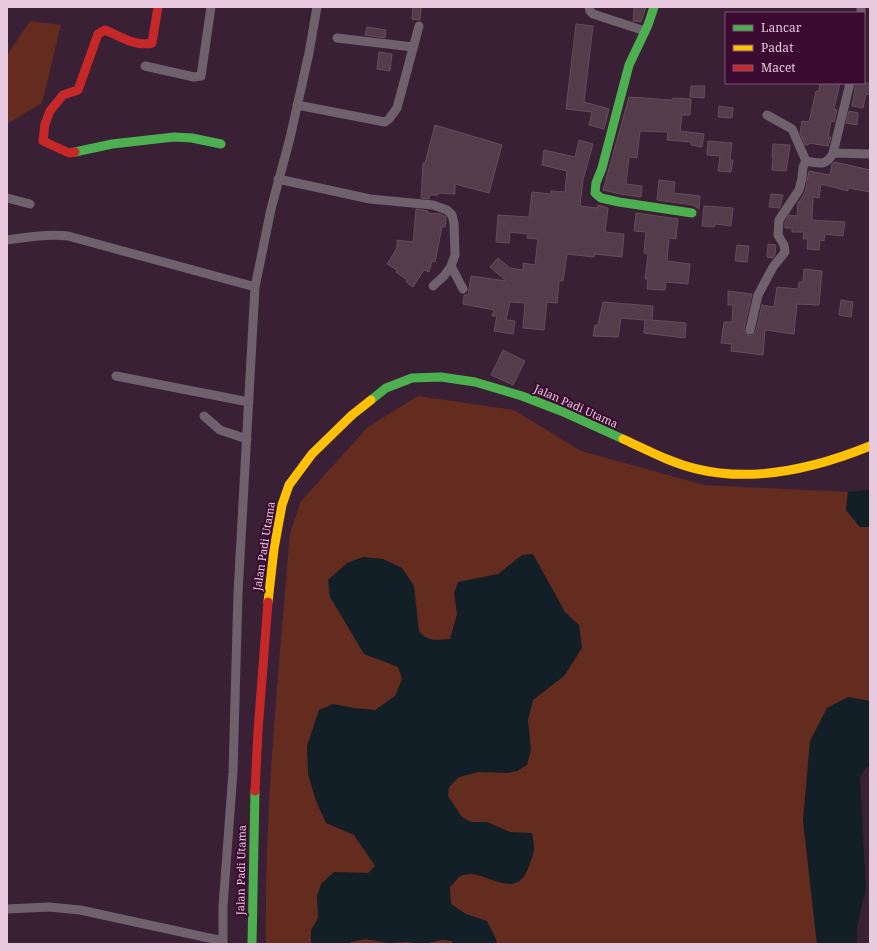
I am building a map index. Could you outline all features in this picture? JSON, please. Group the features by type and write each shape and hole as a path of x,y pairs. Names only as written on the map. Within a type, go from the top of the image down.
{"street":[{"path":"158,7 154,37 152,43 148,45 141,45 105,30 102,30 98,34 78,90 63,96 50,111 45,124 43,141 69,153 112,144 179,137 198,138 221,144"},
{"path":"146,66 194,77 201,76 211,7"},
{"path":"7,909 49,907 80,910 223,942 233,772 238,593 250,402 255,287 269,217 290,138 309,53 317,7"},
{"path":"589,7 593,14 645,31"},
{"path":"654,7 645,31 629,64 602,168 596,182 595,193 601,198 619,202 692,213"},
{"path":"297,105 385,122 397,108 419,26"},
{"path":"337,38 413,47"},
{"path":"806,161 827,162 833,153 850,84"},
{"path":"750,330 758,295 773,267 785,252 784,245 778,235 780,220 800,190 803,167 806,161 792,128 767,116"},
{"path":"833,153 870,154"},
{"path":"278,179 370,199 442,207 452,215 454,223 455,255 451,266 444,276 433,286"},
{"path":"7,198 30,204"},
{"path":"7,240 51,235 68,236 255,287"},
{"path":"451,266 463,289"},
{"path":"116,376 250,402"},
{"name":"Jalan Padi Utama","path":"252,944 255,794 258,732 267,612 274,549 282,505 289,485 312,454 352,415 386,388 412,378 441,377 475,382 522,396 662,457 697,469 734,474 778,473 853,453 870,446"},
{"path":"204,416 220,430 247,439"}],"shaded area":[{"path":"30,21 61,25 42,103 7,124 7,55"},
{"path":"418,396 514,410 581,451 704,485 848,492 846,510 860,527 870,527 870,701 848,697 803,820 817,944 266,944 267,841 273,738 290,533 301,501 368,427"},
{"path":"870,490 870,527 860,527 846,510 848,492"},
{"path":"533,554 565,612 579,625 582,648 564,676 533,700 528,720 531,749 527,765 517,771 507,773 479,772 459,777 449,787 448,796 462,817 471,822 487,822 510,832 532,833 534,850 529,866 519,882 505,884 470,874 460,876 450,887 451,904 466,914 487,921 497,944 454,944 452,941 442,940 423,944 407,942 388,943 365,939 351,942 350,944 311,944 311,930 318,918 317,896 321,884 334,872 368,873 375,866 354,835 326,823 316,801 308,774 307,746 319,710 333,704 375,710 395,696 402,679 398,667 364,654 330,597 328,580 347,563 363,557 383,559 402,568 414,586 419,631 422,635 429,639 450,639 457,614 454,593 458,582 498,574 522,555"},
{"path":"848,697 870,701 870,768 866,767 860,778 866,888 857,927 857,944 817,944 803,820 810,741 827,708"}],"building":[{"path":"413,7 421,7 420,20 412,19"},
{"path":"634,7 646,7 641,22 633,21"},
{"path":"576,24 593,26 584,102 609,109 604,129 589,125 592,112 566,109"},
{"path":"367,27 386,30 385,38 365,35"},
{"path":"379,52 392,54 390,71 377,69"},
{"path":"870,83 870,95 866,94 863,108 852,106 856,84"},
{"path":"820,84 840,84 834,109 837,110 834,122 831,121 828,137 831,137 828,146 809,143 808,145 805,145 800,133 802,121 809,122 816,91 819,91"},
{"path":"691,86 705,86 704,98 690,97"},
{"path":"629,97 672,100 673,98 691,99 690,115 682,115 680,131 704,134 702,147 691,145 691,142 667,140 668,132 640,131 637,158 629,157 626,184 642,186 641,197 603,190"},
{"path":"719,106 733,108 732,118 718,117"},
{"path":"849,111 858,113 857,125 846,123"},
{"path":"435,125 502,145 489,193 455,184 455,194 438,193 438,195 430,195 429,199 421,198 423,163 425,163"},
{"path":"579,140 593,144 583,180 580,206 597,208 598,205 608,208 605,232 624,234 622,257 595,254 594,257 567,254 563,281 559,281 557,303 547,302 544,330 523,328 525,303 510,302 506,320 515,321 513,334 494,331 497,316 492,316 494,310 463,304 464,295 468,295 471,276 506,281 490,267 498,258 510,268 523,270 523,263 535,265 538,239 527,238 528,234 510,232 509,243 496,242 498,215 529,217 532,192 551,194 551,191 565,192 567,171 542,165 544,150 575,157"},
{"path":"708,141 732,143 730,160 733,160 731,172 718,171 720,156 707,155"},
{"path":"773,144 790,145 786,171 772,170"},
{"path":"835,162 870,170 870,192 848,188 848,191 821,184 819,198 813,197 812,220 845,222 843,236 825,234 824,241 820,240 819,250 807,249 808,239 803,239 804,232 792,232 792,228 785,228 785,222 789,215 797,216 798,202 805,192 809,171 830,175 832,164"},
{"path":"659,180 675,182 674,193 700,196 699,209 693,205 657,200"},
{"path":"771,194 783,195 780,208 769,207"},
{"path":"704,206 733,208 731,226 715,224 714,227 702,226"},
{"path":"416,209 428,211 428,213 440,214 446,217 445,227 442,227 435,262 432,261 429,272 424,270 413,287 406,282 407,280 396,272 397,270 387,264 397,248 397,240 413,242"},
{"path":"636,213 678,219 676,239 669,238 667,261 690,264 688,284 666,282 665,290 647,289 648,279 645,279 648,254 644,253 646,232 634,231"},
{"path":"768,244 776,245 773,258 767,257"},
{"path":"737,245 749,246 747,262 735,261"},
{"path":"804,269 822,271 819,305 797,304 794,334 765,330 763,355 731,351 732,344 721,343 724,322 732,322 733,305 728,305 728,291 752,294 744,329 746,334 751,336 756,331 762,305 774,307 777,287 798,289 799,282 803,282"},
{"path":"841,300 853,302 851,317 839,315"},
{"path":"603,302 653,306 652,320 686,323 685,338 644,333 645,320 621,318 618,337 593,336 595,325 598,325"},
{"path":"503,350 525,361 513,385 491,375"}],"traffic: fast":[{"path":"654,7 648,25 629,65 602,168 596,183 595,193 601,198 619,202 692,213"},
{"path":"75,152 112,144 174,137 192,138 221,144"},
{"path":"371,400 386,388 412,378 441,377 475,382 522,396 561,411 623,439"},
{"path":"252,944 255,791"}],"traffic: slow":[{"path":"268,602 274,549 282,505 289,485 312,454 352,415 371,400"},
{"path":"623,439 659,456 697,469 719,473 741,474 763,474 807,467 870,446"}],"traffic: jam":[{"path":"75,152 69,153 43,141 45,124 50,111 63,95 78,90 98,34 105,30 140,44 152,43 158,7"},
{"path":"255,791 268,602"}]}
